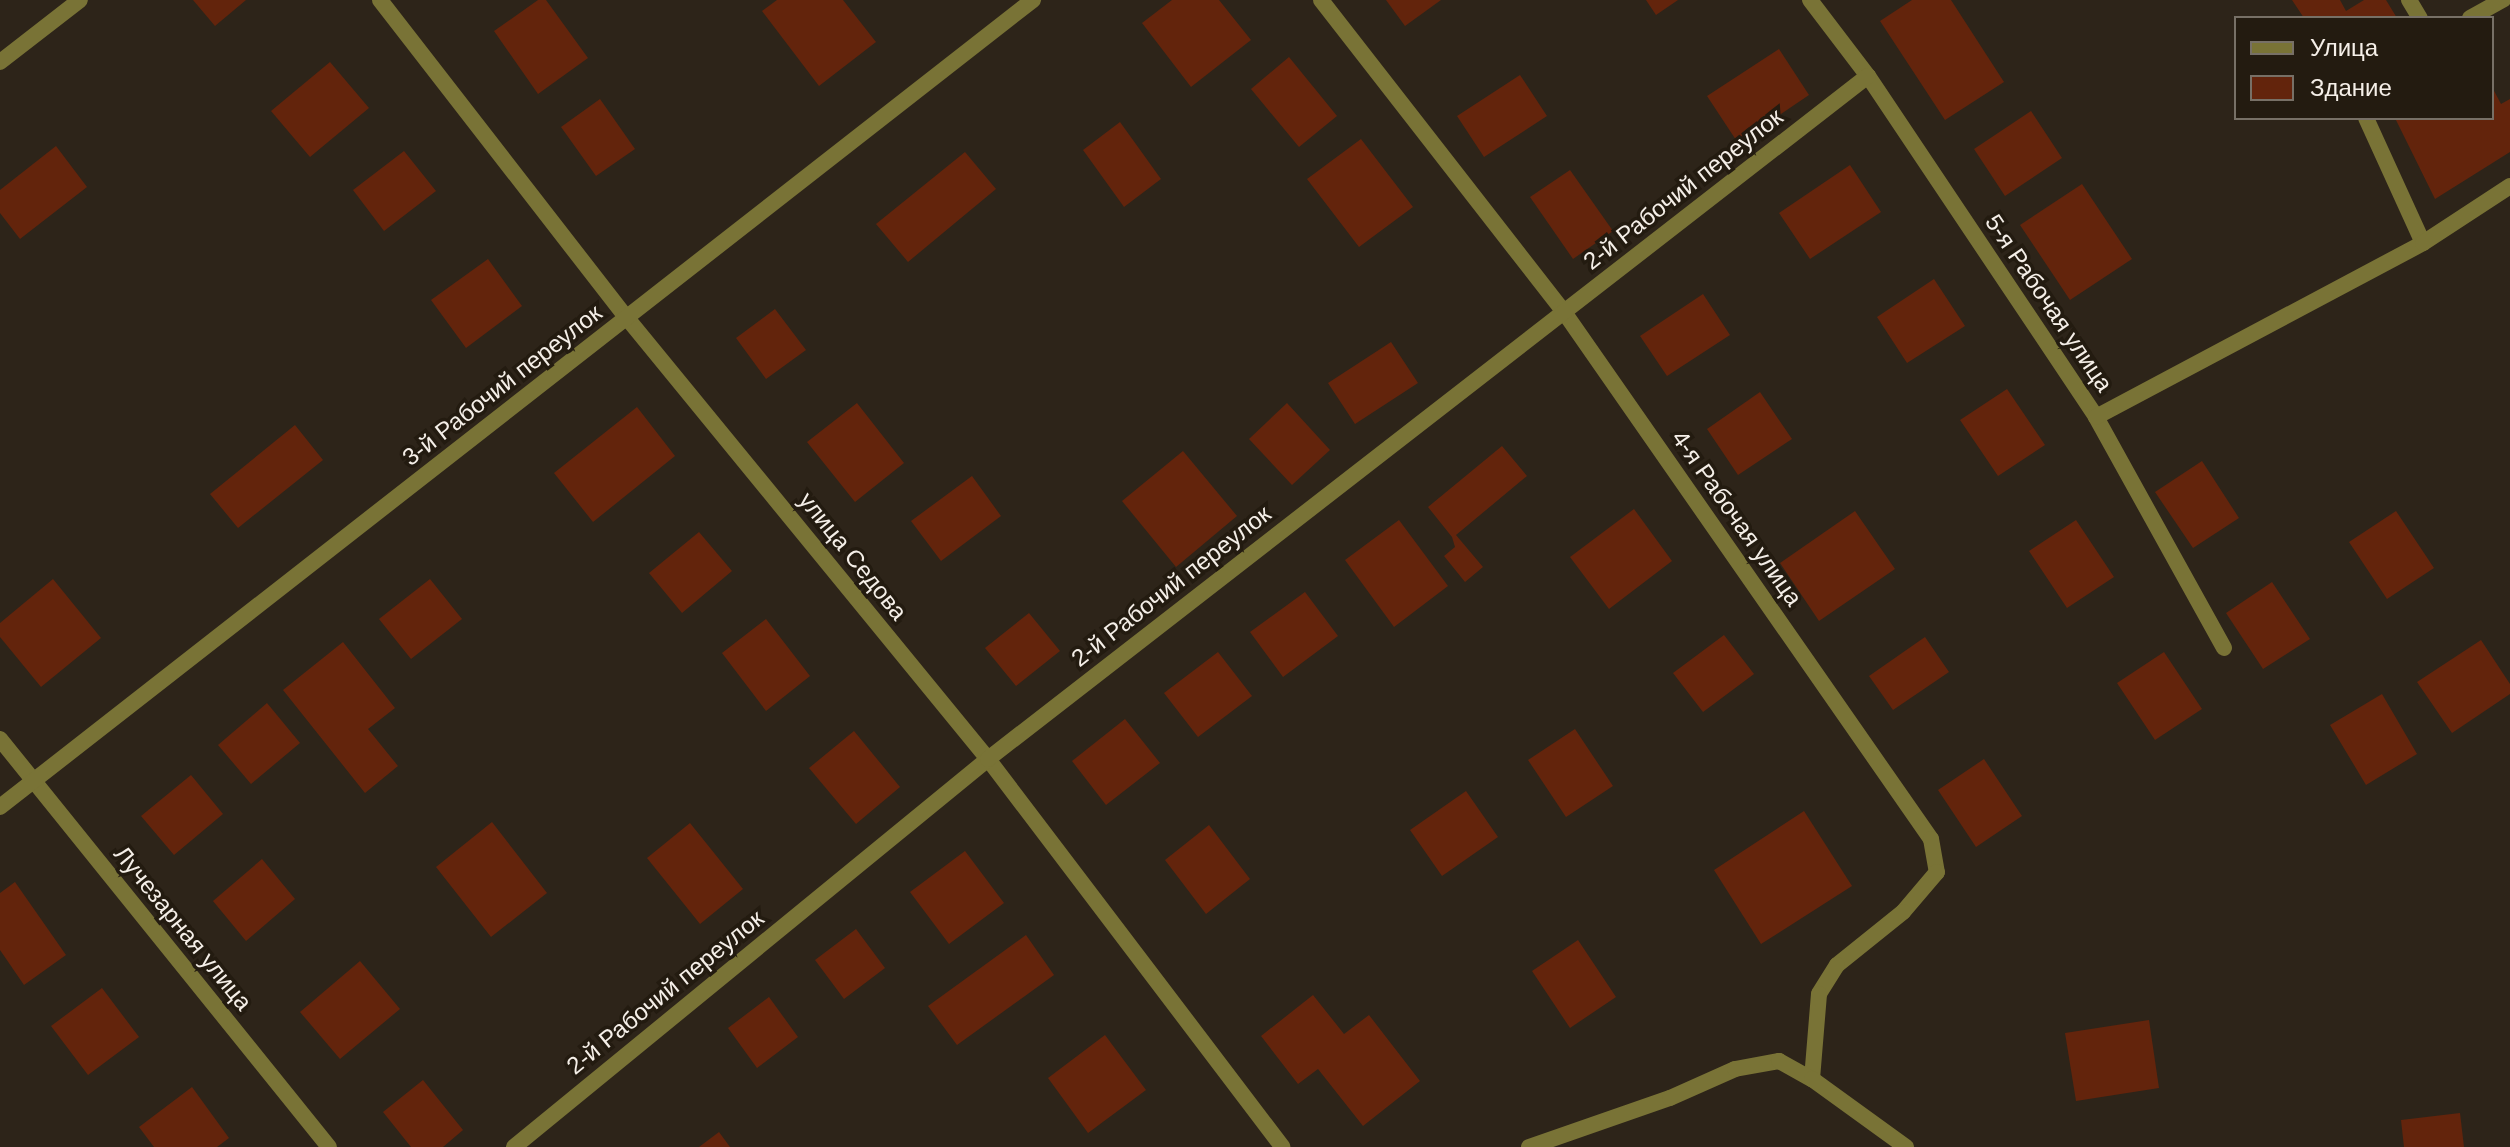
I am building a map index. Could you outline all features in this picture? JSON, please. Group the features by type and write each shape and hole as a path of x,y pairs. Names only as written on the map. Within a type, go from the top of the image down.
{"street":[{"path":"0,62 80,0"},
{"name":"улица Седова","path":"380,0 627,318 988,759 1283,1147"},
{"name":"3-й Рабочий переулок","path":"0,807 1033,0"},
{"name":"4-я Рабочая улица","path":"1321,0 1564,312 1931,839 1937,872 1903,912 1837,965 1819,994 1812,1079"},
{"name":"5-я Рабочая улица","path":"1810,0 1868,76 2096,417 2224,648"},
{"path":"2474,16 2503,0"},
{"name":"2-й Рабочий переулок","path":"514,1147 988,759 1868,76"},
{"path":"2367,120 2423,243"},
{"path":"2096,417 2423,243 2510,186"},
{"name":"Лучезарная улица","path":"0,739 329,1147"},
{"path":"1529,1147 1670,1098 1735,1069 1779,1061 1812,1079 1906,1147"}],"building":[{"path":"193,0 246,0 215,26"},
{"path":"538,0 546,0 588,58 538,94 494,31"},
{"path":"777,0 843,0 876,42 819,86 762,11"},
{"path":"1172,0 1219,0 1251,40 1191,87 1142,23"},
{"path":"1386,0 1441,0 1405,26"},
{"path":"1646,0 1678,0 1656,15"},
{"path":"1912,0 1951,0 2004,82 1945,120 1880,21"},
{"path":"2292,0 2340,0 2346,11 2364,0 2386,0 2396,16 2303,16"},
{"path":"1779,49 1809,95 1738,143 1707,96"},
{"path":"1289,57 1337,116 1299,147 1251,89"},
{"path":"330,62 369,108 310,157 271,111"},
{"path":"1520,75 1547,116 1484,157 1457,116"},
{"path":"2494,91 2501,104 2510,99 2510,152 2435,199 2396,120 2494,120"},
{"path":"600,99 635,149 596,176 561,127"},
{"path":"2031,111 2062,158 2005,196 1974,149"},
{"path":"1120,122 1161,179 1124,207 1083,150"},
{"path":"1361,139 1413,207 1359,247 1307,179"},
{"path":"56,146 87,187 20,239 0,213 0,190"},
{"path":"404,151 436,191 384,231 353,190"},
{"path":"965,152 996,189 908,262 876,224"},
{"path":"1850,165 1881,212 1810,259 1779,213"},
{"path":"1570,170 1613,231 1573,259 1530,197"},
{"path":"2082,184 2132,259 2070,300 2020,225"},
{"path":"488,259 522,306 466,348 431,300"},
{"path":"1934,279 1965,326 1907,363 1877,317"},
{"path":"1703,294 1730,335 1667,376 1640,336"},
{"path":"775,309 806,350 766,379 736,338"},
{"path":"1391,342 1418,383 1355,424 1328,383"},
{"path":"2007,389 2045,445 1998,476 1960,420"},
{"path":"1760,392 1792,439 1738,475 1707,429"},
{"path":"857,403 904,463 855,502 807,442"},
{"path":"1287,403 1330,450 1292,485 1249,439"},
{"path":"637,407 675,456 593,522 554,473"},
{"path":"295,425 323,460 238,528 210,494"},
{"path":"1502,446 1527,476 1456,535 1483,567 1465,582 1444,556 1455,547 1452,537 1428,507"},
{"path":"1183,451 1237,516 1176,567 1122,501"},
{"path":"2202,461 2239,518 2193,548 2155,492"},
{"path":"972,476 1001,516 941,561 911,521"},
{"path":"1634,509 1672,561 1609,609 1570,557"},
{"path":"1855,511 1895,569 1819,621 1780,563"},
{"path":"2396,511 2434,568 2387,599 2349,542"},
{"path":"1399,520 1448,586 1394,627 1345,560"},
{"path":"2076,520 2114,577 2067,608 2029,551"},
{"path":"699,532 732,571 682,613 649,573"},
{"path":"53,579 101,638 41,687 0,637 0,623"},
{"path":"430,579 462,619 411,659 379,619"},
{"path":"2272,582 2310,639 2263,669 2226,613"},
{"path":"1305,592 1338,636 1283,677 1250,632"},
{"path":"1029,613 1060,651 1016,686 985,648"},
{"path":"766,619 810,676 766,711 722,653"},
{"path":"1724,635 1754,674 1703,712 1673,673"},
{"path":"1925,637 1949,672 1893,710 1869,676"},
{"path":"2481,640 2510,684 2510,694 2452,733 2417,682"},
{"path":"343,642 395,708 368,729 398,766 365,793 283,690"},
{"path":"1218,652 1252,696 1198,737 1164,693"},
{"path":"2164,652 2202,709 2155,740 2117,683"},
{"path":"2382,694 2417,754 2366,785 2330,725"},
{"path":"267,703 300,743 251,784 218,745"},
{"path":"1125,719 1160,763 1106,805 1072,761"},
{"path":"1575,729 1613,786 1566,817 1528,760"},
{"path":"854,731 900,787 856,824 809,768"},
{"path":"1984,759 2022,816 1976,847 1938,790"},
{"path":"191,775 223,814 174,855 141,816"},
{"path":"1466,791 1498,837 1442,876 1410,830"},
{"path":"1804,811 1852,886 1761,944 1714,870"},
{"path":"492,822 547,893 491,937 436,867"},
{"path":"690,823 743,889 700,924 647,858"},
{"path":"1209,825 1250,879 1206,914 1165,860"},
{"path":"965,851 1004,903 949,944 910,892"},
{"path":"262,859 295,899 246,941 213,901"},
{"path":"15,882 66,955 24,985 0,950 0,893"},
{"path":"856,929 885,968 844,999 815,960"},
{"path":"1026,935 1054,975 957,1045 928,1006"},
{"path":"1578,940 1616,997 1570,1028 1532,971"},
{"path":"360,961 400,1009 340,1059 300,1012"},
{"path":"102,988 139,1037 88,1075 51,1026"},
{"path":"1313,995 1344,1034 1369,1015 1420,1081 1363,1126 1318,1069 1298,1084 1261,1036"},
{"path":"769,997 798,1037 757,1068 728,1028"},
{"path":"2149,1020 2159,1088 2076,1101 2065,1033"},
{"path":"1105,1035 1146,1090 1088,1133 1048,1078"},
{"path":"423,1080 463,1130 443,1147 411,1147 383,1112"},
{"path":"192,1087 229,1138 217,1147 154,1147 139,1127"},
{"path":"2460,1113 2464,1147 2404,1147 2401,1120"},
{"path":"719,1132 730,1147 699,1147"}]}
